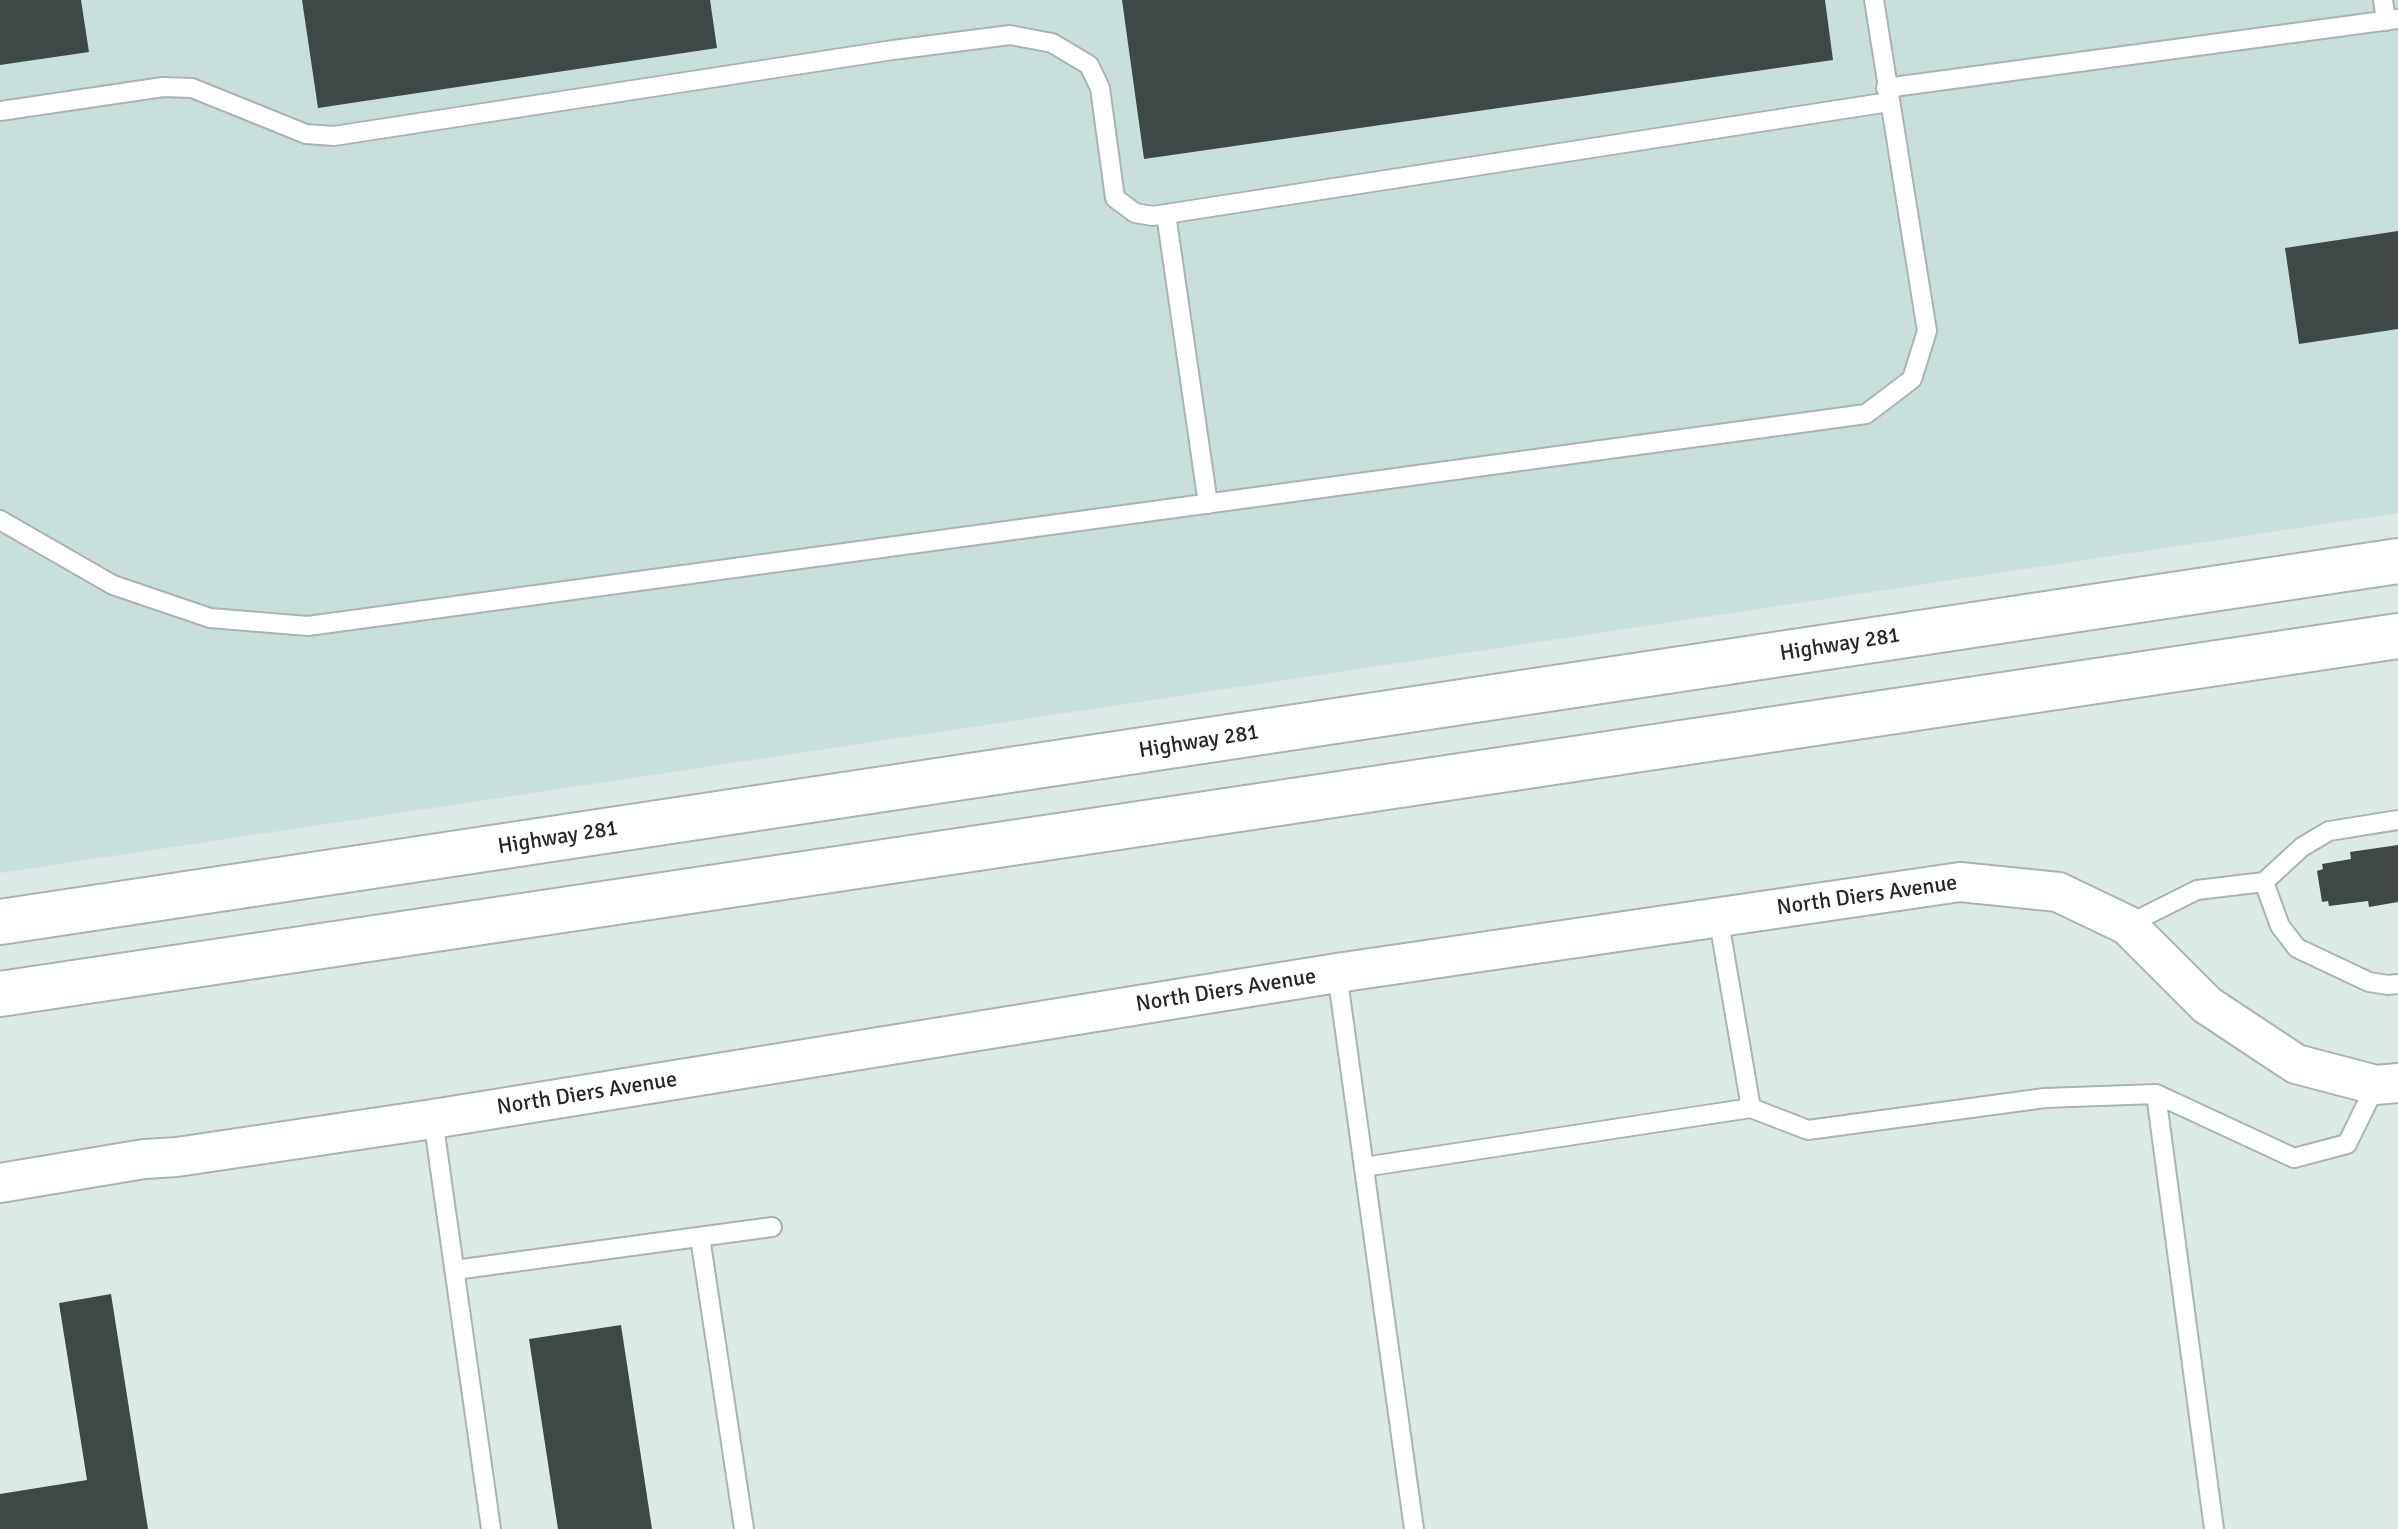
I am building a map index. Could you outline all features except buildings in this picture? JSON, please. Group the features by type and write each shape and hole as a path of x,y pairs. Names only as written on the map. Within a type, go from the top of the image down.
{"highway":[{"name":"Highway 281","path":"0,922 2398,561"},
{"path":"0,994 2398,636"}],"street":[{"name":"North Diers Avenue","path":"0,1183 144,1159 177,1157 433,1119 1337,973 1960,882 2058,892 2127,925 2207,1005 2296,1064 2387,1084"}],"lane":[{"path":"0,520 113,585 210,618 308,626 1866,414 1912,379 1927,331 1874,0"},
{"path":"0,111 163,87 192,88 306,134 334,136 893,50 1010,35 1052,43 1089,65 1100,88 1115,198 1135,213 1153,216 1887,95 2392,20 2383,0"},
{"path":"1166,214 1208,504"},
{"path":"2127,925 2197,890 2264,882 2302,847 2329,831 2398,820"},
{"path":"2264,882 2280,926 2297,948 2369,982 2398,984"},
{"path":"1718,916 1751,1108"},
{"path":"1337,973 1414,1529"},
{"path":"1364,1167 1751,1108 1808,1130 2045,1098 2156,1094 2294,1158 2347,1144 2387,1084"},
{"path":"2156,1094 2214,1529"},
{"path":"433,1119 491,1529"},
{"path":"455,1270 772,1227"},
{"path":"700,1237 744,1529"}],"shaded area":[{"path":"0,0 2398,0 2398,513 0,873"}]}
